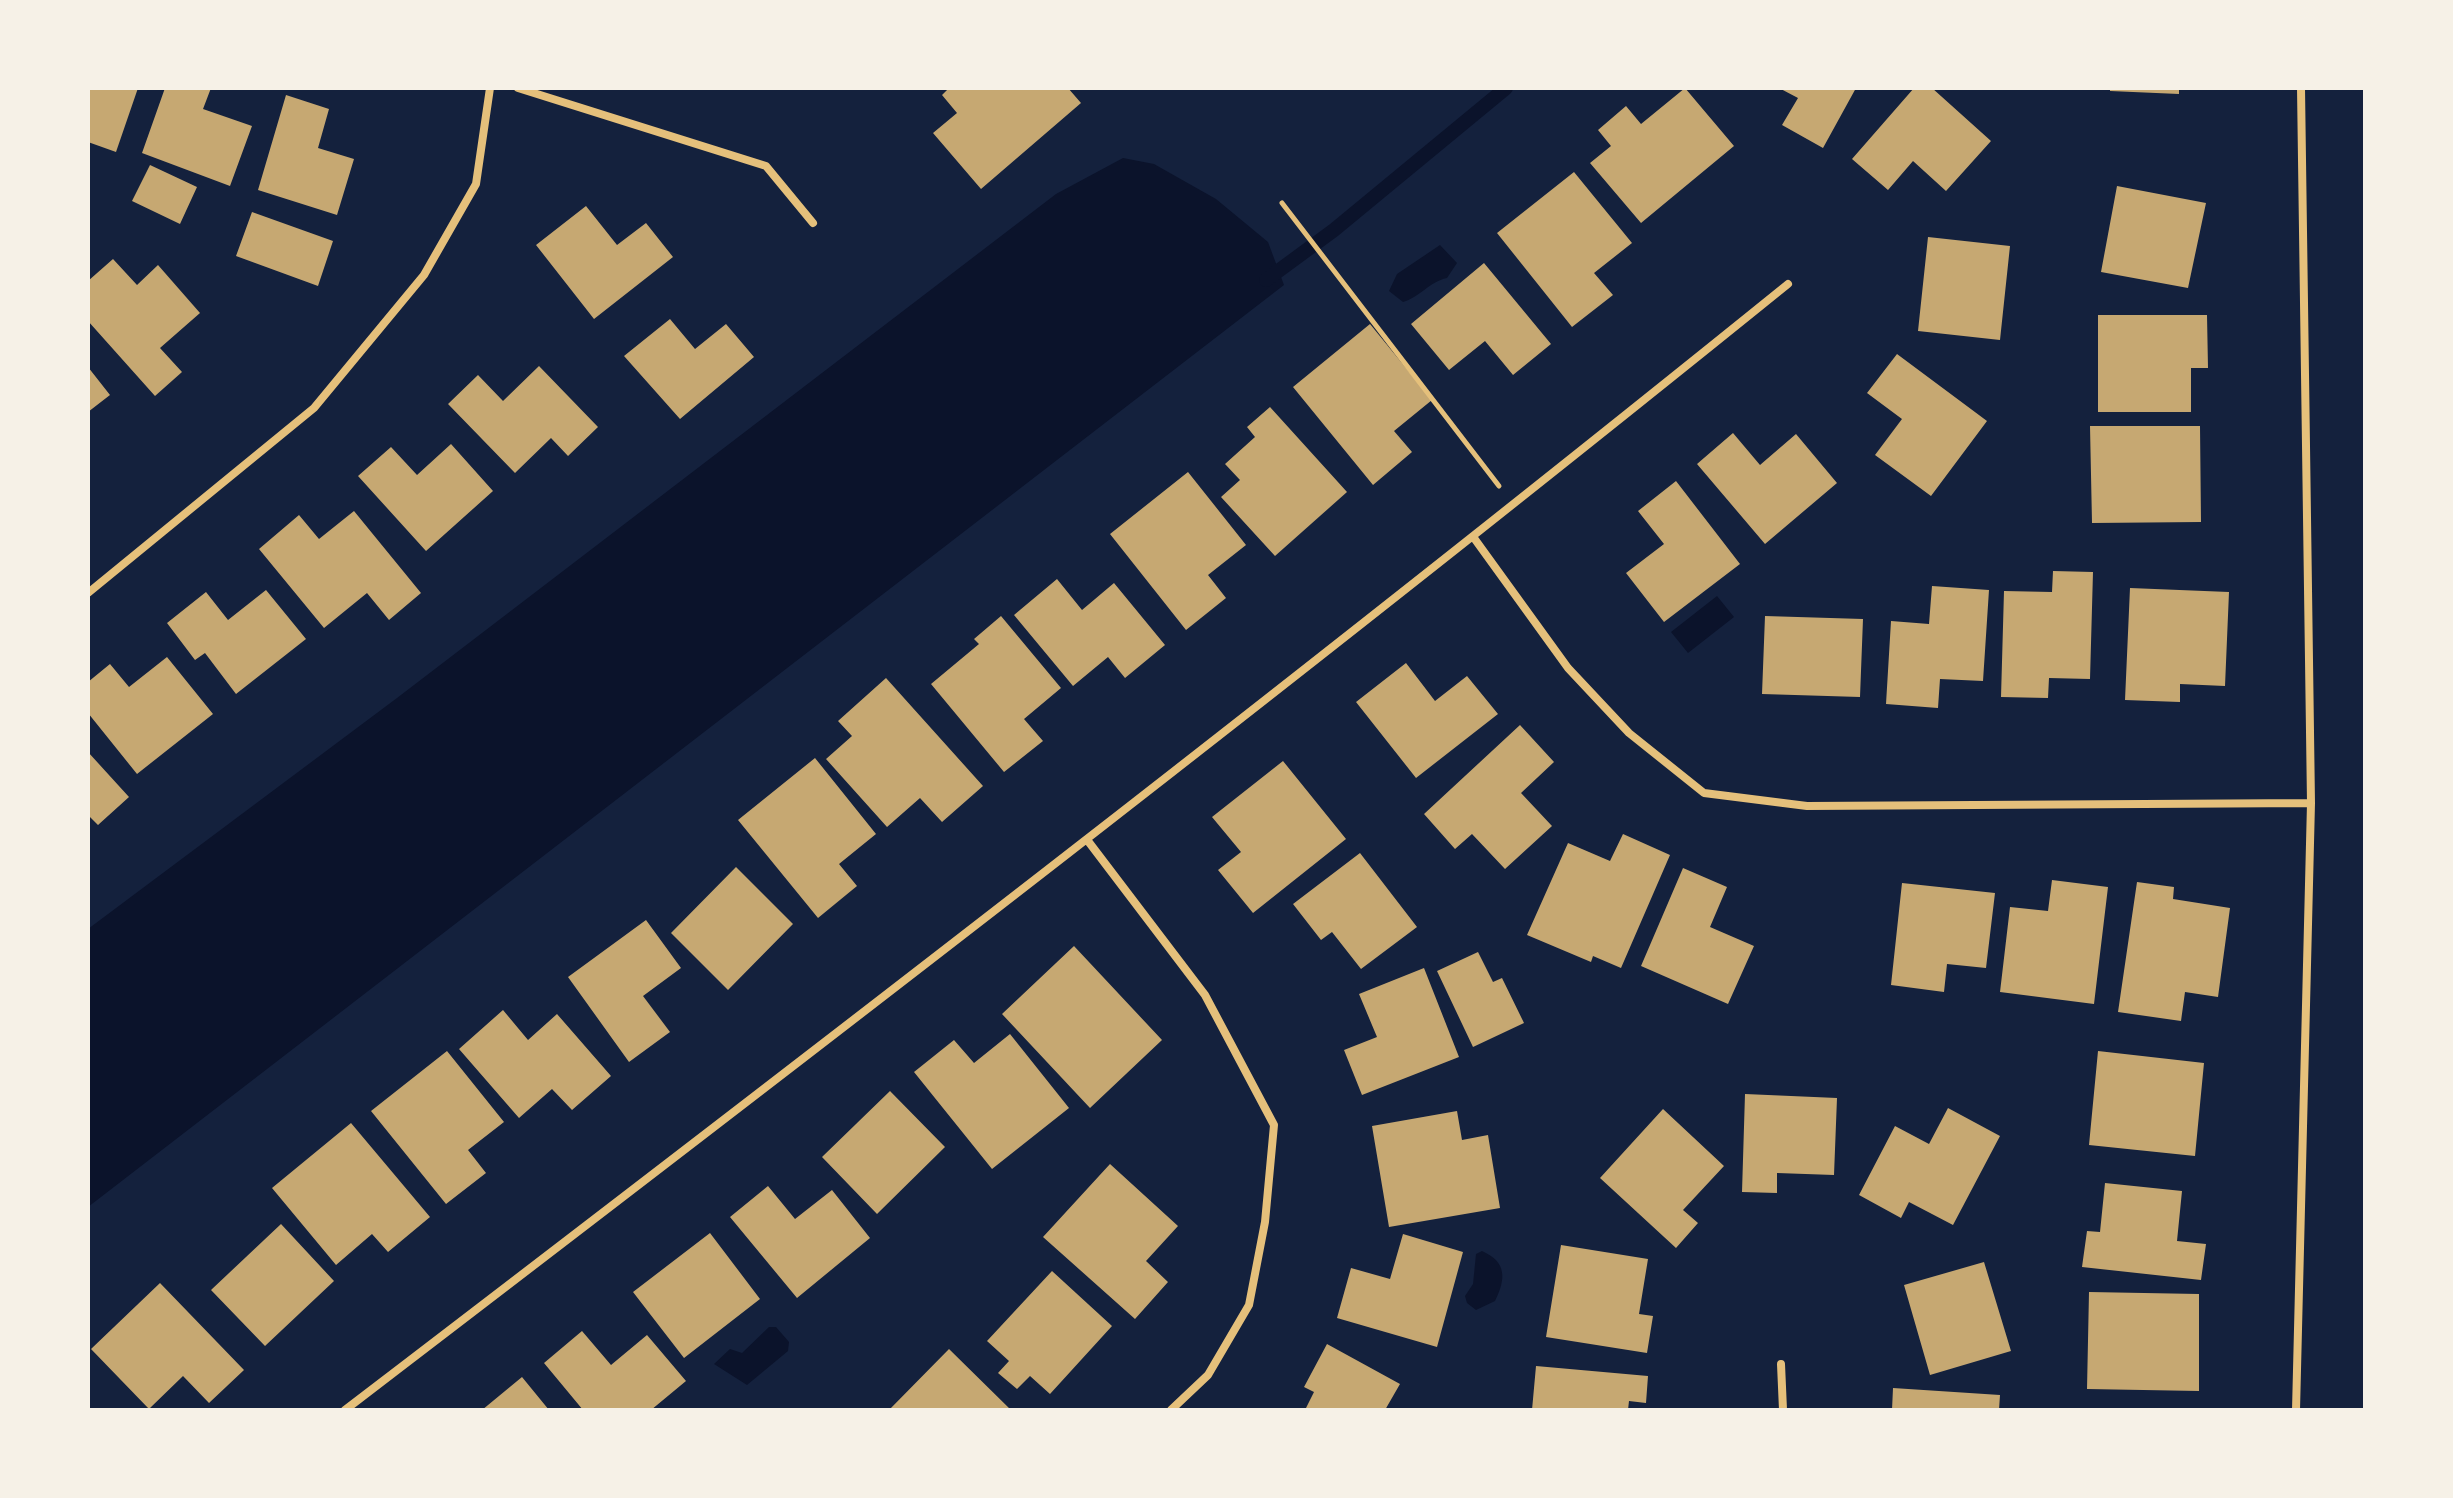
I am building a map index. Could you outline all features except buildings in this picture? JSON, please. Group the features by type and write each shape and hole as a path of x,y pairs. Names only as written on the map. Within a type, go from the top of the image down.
{"street":[{"path":"88,593 314,408 424,275 476,184 490,88"},
{"path":"518,88 766,166 813,223"},
{"path":"2296,1410 2311,803 2301,88"},
{"path":"345,1410 1088,841 1474,538 1788,284"},
{"path":"1474,538 1568,668 1629,733 1704,793 1807,806 2311,803"},
{"path":"1088,841 1205,995 1274,1125 1265,1222 1249,1305 1208,1375 1171,1410"},
{"path":"1781,1364 1783,1410"}],"path":[{"path":"1282,203 1514,506"}],"water":[{"path":"1123,158 1154,164 1216,199 1268,242 1284,285 88,1207 88,929 397,698 1056,194"},
{"path":"1440,245 1457,263 1447,278 1403,302 1389,291 1397,274"},
{"path":"1717,596 1734,617 1688,653 1671,632"},
{"path":"1482,1251 1496,1260 1502,1278 1495,1301 1476,1310 1467,1303 1465,1296 1473,1284 1476,1254"},
{"path":"769,1327 776,1327 789,1342 788,1351 747,1385 714,1364 730,1349 742,1353"}],"waterway":[{"path":"1266,280 1334,230 1506,88"}]}
